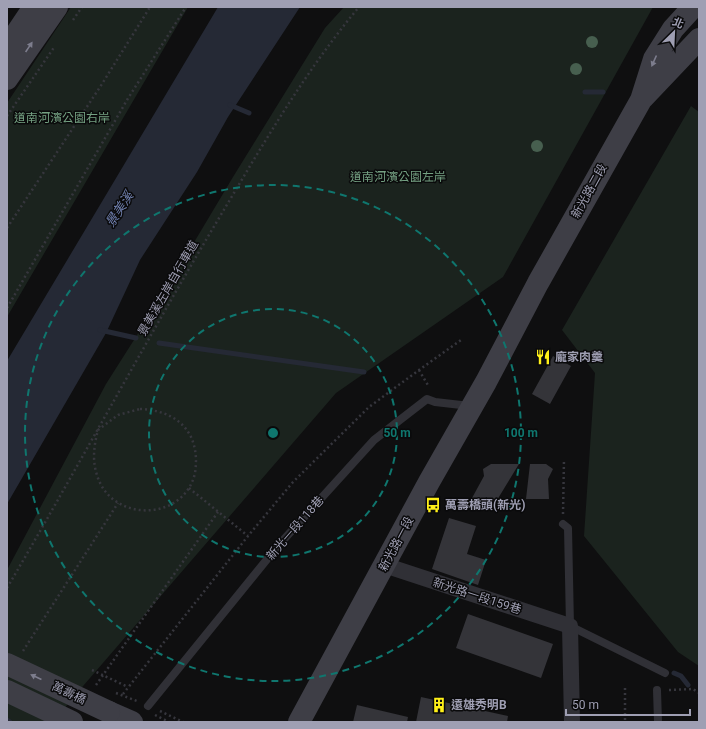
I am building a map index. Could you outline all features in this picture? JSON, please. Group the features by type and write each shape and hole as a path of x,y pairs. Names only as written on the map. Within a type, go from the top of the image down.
{"street":[{"path":"7,47 34,7"},
{"path":"7,79 57,7"},
{"name":"新光路二段","path":"538,283 641,100 654,59 673,30 693,7"},
{"name":"新光路二段","path":"641,100 699,40"},
{"name":"新光路一段","path":"300,722 538,283"},
{"name":"新光路一段159巷","path":"384,566 570,626"},
{"path":"570,626 572,722"},
{"name":"萬壽橋","path":"14,658 110,702 143,711"},
{"name":"萬壽橋","path":"7,692 72,722"}],"lane":[{"name":"新光一段118巷","path":"143,711 277,547 374,440 427,399 435,402 472,406"},
{"path":"563,524 568,528 570,626"},
{"name":"新光路一段159巷","path":"570,626 665,673"},
{"path":"657,690 658,722"}],"path":[{"path":"69,26 82,7"},
{"path":"7,228 102,84 150,7"},
{"path":"7,308 127,100 186,7"},
{"name":"景美溪左岸自行車道","path":"7,588 181,282 286,106 359,7"},
{"path":"7,116 56,46"},
{"path":"110,702 123,694 128,688 248,536 293,482 369,407 461,340"},
{"path":"419,370 430,388"},
{"path":"140,409 163,412 173,417 182,424 189,433 194,444 196,466 194,477 188,488 177,500 162,508 140,511 128,508 118,503 109,496 102,487 97,476 94,454 98,430 118,416 140,409"},
{"path":"563,524 564,459"},
{"path":"188,488 248,536"},
{"path":"14,658 118,503"},
{"path":"97,685 218,512"},
{"path":"92,670 128,688"},
{"path":"625,688 625,722"},
{"path":"657,690 693,689 699,693"},
{"path":"123,694 143,711 183,722"}],"green space":[{"name":"道南河濱公園右岸","path":"71,7 188,7 7,317 7,103"},
{"name":"道南河濱公園左岸","path":"344,7 653,7 503,277 336,393 71,700 54,722 7,722 7,570 106,384 165,291 325,28"},
{"path":"691,106 699,112 699,666 678,652 584,536 595,373 562,330"}],"water":[{"name":"景美溪","path":"218,7 300,7 228,117 197,172 140,260 106,333 7,504 7,361"}],"building":[{"path":"553,356 571,366 550,404 532,394"},
{"path":"491,464 519,464 491,510 472,498 484,476 483,469"},
{"path":"530,464 546,464 553,469 548,479 549,499 526,499"},
{"path":"449,518 476,526 467,554 486,560 478,585 432,569"},
{"path":"468,614 553,644 541,678 456,648"},
{"name":"遠雄秀明B","path":"421,697 508,716 507,722 416,722"},
{"path":"357,705 408,717 407,722 353,722"}],"waterway":[{"path":"585,92 603,92"},
{"path":"230,105 249,113"},
{"path":"100,330 136,338"},
{"path":"159,343 364,372"},
{"path":"674,673 681,676 688,685"}],"place":[{"name":"龐家肉羹","path":"543,357"},
{"name":"萬壽橋頭(新光)","path":"433,505"},
{"name":"遠雄秀明B","path":"439,705"}]}
